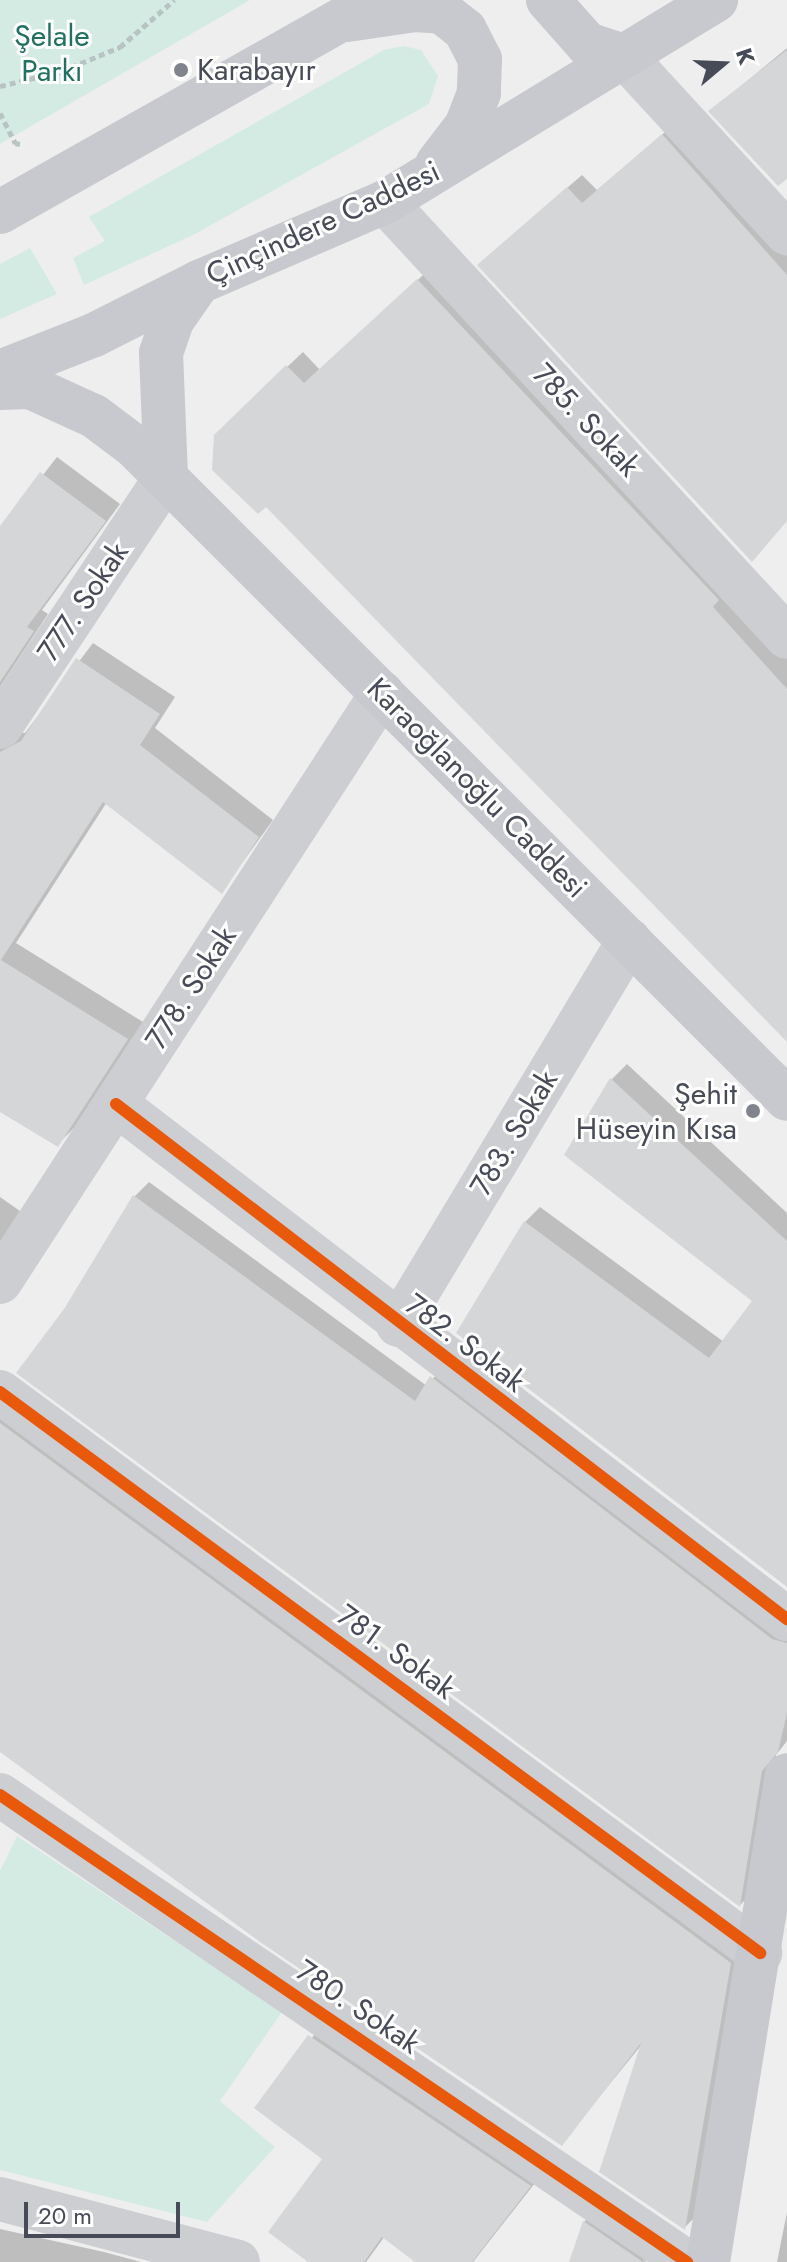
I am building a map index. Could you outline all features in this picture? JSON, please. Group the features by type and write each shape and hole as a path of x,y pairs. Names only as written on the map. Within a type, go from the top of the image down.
{"main road":[{"path":"548,0 587,44 624,56"},
{"name":"Çinçindere Caddesi","path":"0,372 94,335 199,282 385,202 716,0"},
{"path":"0,212 360,10 442,12 465,30 480,59 479,93 467,125 423,181"},
{"path":"166,477 161,353 173,319 199,282"},
{"name":"Karaoğlanoğlu Caddesi","path":"0,388 30,387 94,416 166,477 787,1099"},
{"path":"708,2262 787,1775"}],"street":[{"path":"624,56 787,233"},
{"name":"785. Sokak","path":"385,202 787,637"},
{"name":"777. Sokak","path":"0,727 166,477"},
{"name":"778. Sokak","path":"0,1282 382,693"},
{"name":"783. Sokak","path":"398,1325 629,940"},
{"name":"782. Sokak","path":"116,1104 398,1325 787,1619"},
{"name":"781. Sokak","path":"0,1392 760,1953"},
{"name":"780. Sokak","path":"0,1795 687,2262"},
{"path":"0,2199 238,2262"}],"path":[{"path":"0,86 40,79 120,47 139,36 174,0"},
{"path":"0,113 15,143 25,144"}],"green space":[{"name":"Şelale Parkı","path":"0,0 250,0 0,144"},
{"path":"403,46 421,50 438,76 429,104 195,234 84,285 73,258 105,241 89,217 384,50"},
{"path":"30,248 57,294 0,319 0,264"},
{"path":"17,1836 282,2012 220,2101 275,2147 207,2222 0,2170 0,1871"}],"building":[{"path":"787,50 787,179 778,186 708,111"},
{"path":"662,134 787,275 787,521 752,562 477,265 567,187 582,203"},
{"path":"417,279 719,600 713,607 787,689 787,1042 266,507 258,514 212,470 214,435 286,365 304,383"},
{"path":"40,472 106,521 27,627 34,631 0,682 0,526"},
{"path":"76,658 160,714 140,745 259,837 222,894 103,802 1,960 128,1039 58,1147 0,1112 0,752 21,741"},
{"path":"610,1078 787,1241 787,1587 456,1333 524,1221 709,1358 752,1301 564,1155"},
{"path":"133,1195 415,1401 430,1376 772,1639 787,1643 787,1713 778,1752 762,1771 740,1907 16,1373 64,1309"},
{"path":"0,1423 731,1963 685,2230 599,2172 641,2043 562,2146 260,1942 0,1752"},
{"path":"308,2035 531,2186 472,2262 415,2262 382,2237 364,2262 308,2262 268,2232 322,2159 254,2108"},
{"path":"583,2221 643,2262 569,2262"}],"cycle path":[{"path":"116,1104 787,1619"},
{"path":"0,1392 760,1953"},
{"path":"0,1795 687,2262"}],"place":[{"name":"Karabayır","path":"181,70"},
{"name":"Şehit Hüseyin Kısa","path":"753,1111"}]}
